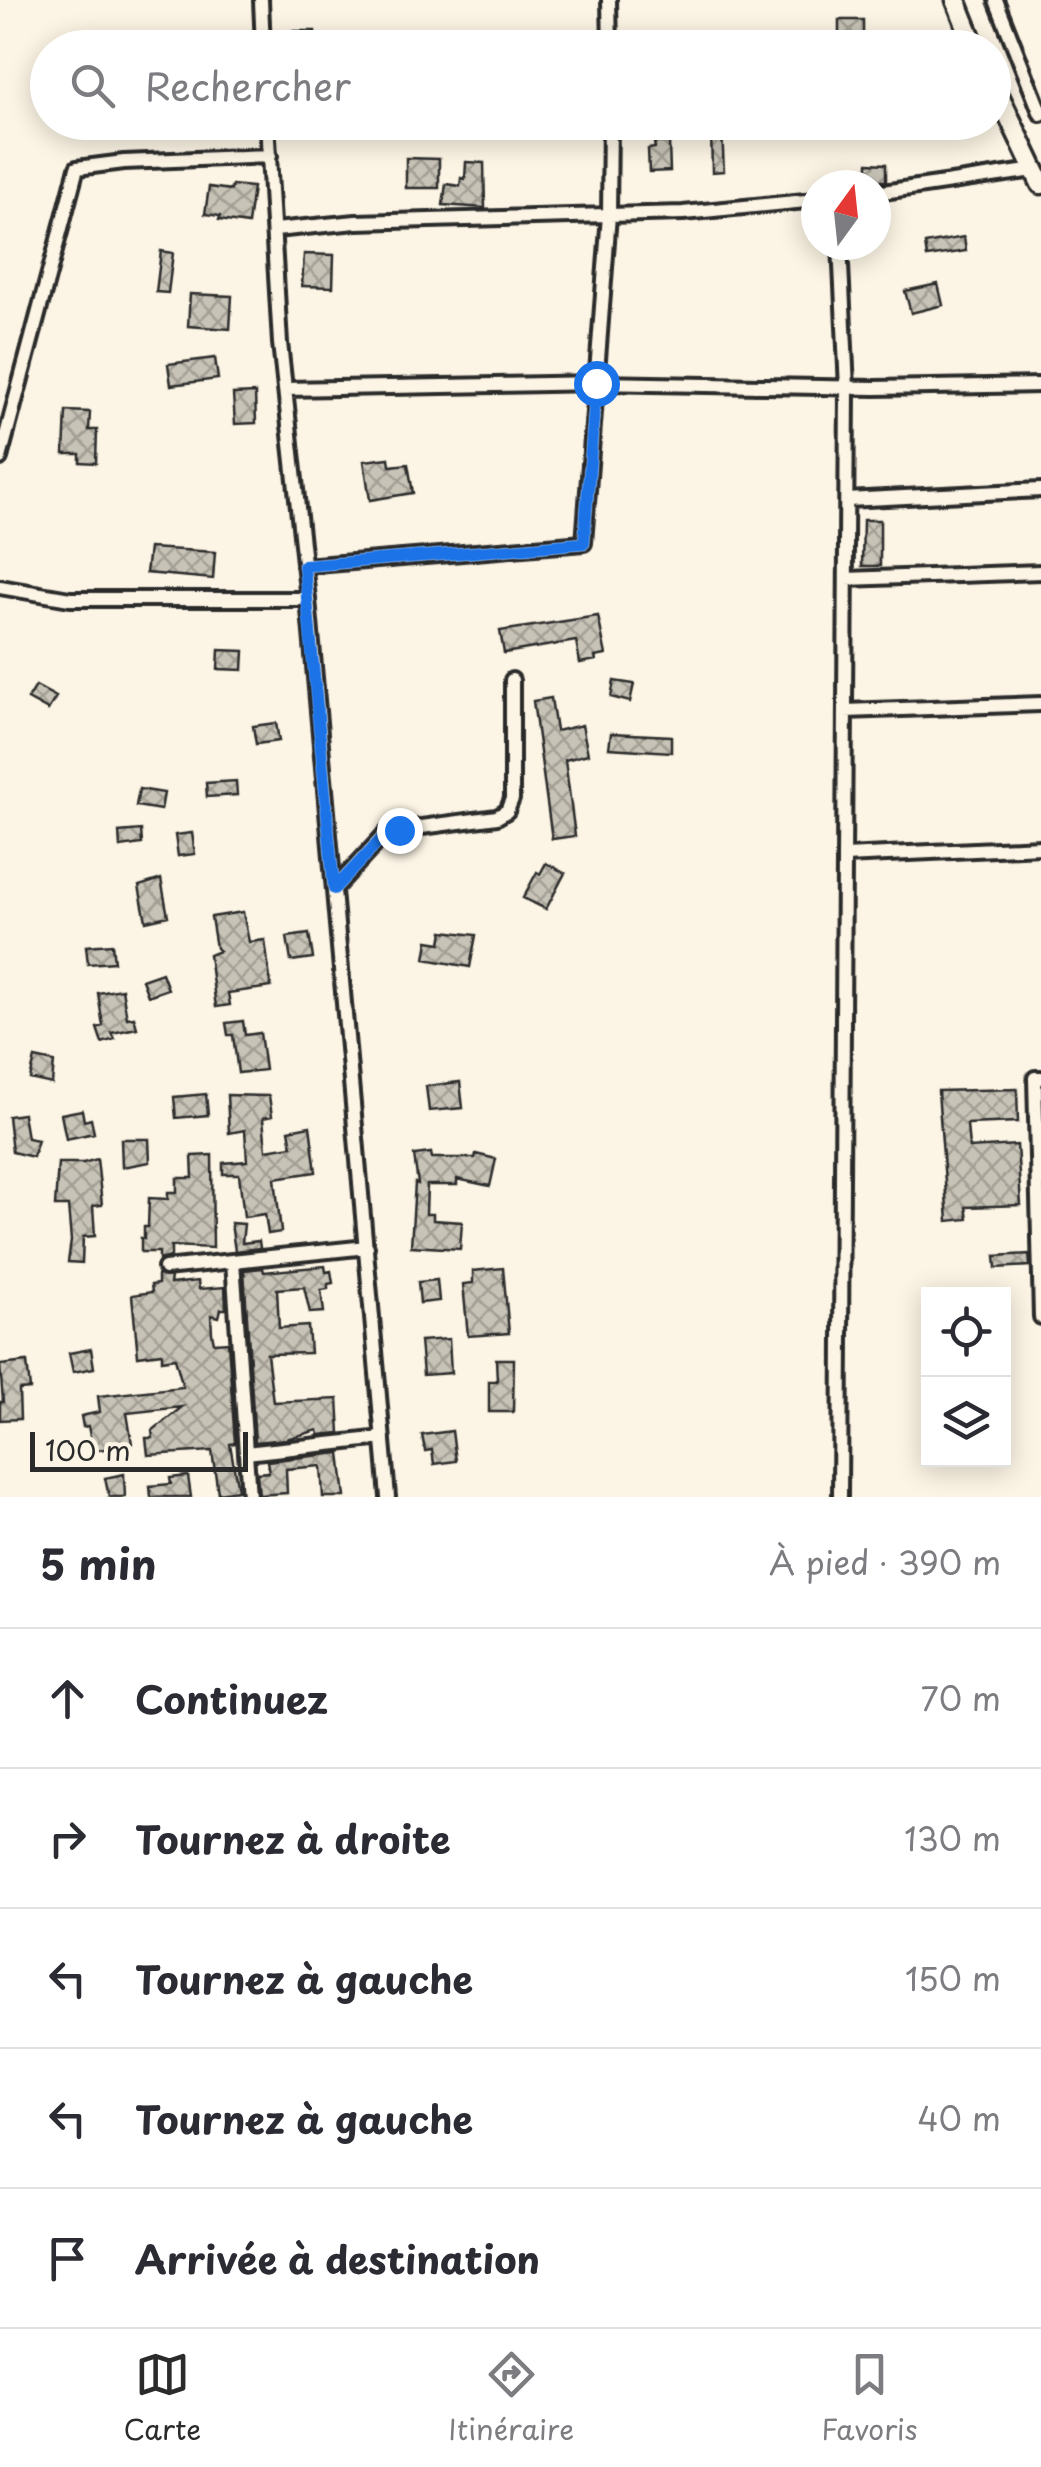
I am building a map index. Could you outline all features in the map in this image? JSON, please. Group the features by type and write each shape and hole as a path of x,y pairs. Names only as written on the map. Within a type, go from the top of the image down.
{"main road":[{"path":"956,0 968,30"},
{"path":"1011,121 1037,177"}],"street":[{"path":"261,0 262,30"},
{"path":"610,0 610,30"},
{"path":"996,0 1008,30"},
{"path":"1011,38 1041,114"},
{"path":"269,140 285,390 308,600 388,1497"},
{"path":"304,566 584,543 610,215 610,140"},
{"path":"0,458 77,168 124,162 270,156"},
{"path":"891,192 1037,177"},
{"path":"275,230 356,222 683,213 801,201"},
{"path":"840,1497 848,388 841,260"},
{"path":"285,390 596,383 848,388 1041,385"},
{"path":"847,500 1041,490"},
{"path":"846,579 1041,572"},
{"path":"0,587 70,600 308,600"},
{"path":"334,889 386,834 497,817 507,811 512,799 512,680"},
{"path":"845,711 1041,704"},
{"path":"844,856 1041,847"},
{"path":"1041,1078 1035,1078 1041,1317"},
{"path":"165,1268 367,1246"},
{"path":"233,1262 249,1497"},
{"path":"246,1453 383,1438"}],"building":[{"path":"839,20 863,20 863,30 839,30"},
{"path":"711,140 722,140 724,171 712,172"},
{"path":"669,142 670,171 649,172 648,149 655,148 654,143"},
{"path":"406,158 439,159 439,188 406,188"},
{"path":"466,162 484,163 485,208 443,205 446,184 460,186 461,178 465,179"},
{"path":"868,163 886,164 886,170 861,170 868,168"},
{"path":"232,185 253,187 248,224 205,214 209,187 231,190"},
{"path":"964,237 966,251 927,257 925,244"},
{"path":"161,251 173,253 168,293 156,292"},
{"path":"304,254 334,255 333,287 302,286"},
{"path":"938,284 943,305 911,313 905,291"},
{"path":"190,294 232,296 230,329 188,326"},
{"path":"215,358 218,379 171,385 168,364"},
{"path":"255,393 256,423 235,424 233,394"},
{"path":"66,411 90,412 89,430 97,430 96,463 80,462 80,454 64,454"},
{"path":"389,458 390,466 408,464 413,493 370,500 364,461"},
{"path":"863,520 880,520 880,566 862,566"},
{"path":"149,548 215,552 213,579 146,573"},
{"path":"598,616 606,655 595,657 596,660 580,663 576,641 504,653 500,631"},
{"path":"219,650 244,651 243,670 218,669"},
{"path":"614,681 634,684 630,702 611,697"},
{"path":"36,686 56,697 48,710 28,699"},
{"path":"551,698 556,731 582,725 588,754 565,760 575,836 552,839 533,701"},
{"path":"276,723 279,741 256,744 253,726"},
{"path":"611,733 671,736 671,752 609,748"},
{"path":"236,781 237,795 207,797 206,783"},
{"path":"139,789 164,793 161,810 136,806"},
{"path":"141,830 142,844 120,847 119,832"},
{"path":"192,833 195,854 178,856 175,835"},
{"path":"546,863 565,873 546,909 523,898"},
{"path":"161,879 168,916 146,921 139,886"},
{"path":"243,912 249,942 265,940 271,987 228,993 230,1005 216,1007 209,955 219,951 211,917"},
{"path":"443,931 476,935 470,967 425,959 428,941 441,943"},
{"path":"309,934 313,958 291,961 287,937"},
{"path":"112,944 114,962 88,964 86,946"},
{"path":"162,973 168,989 148,996 142,980"},
{"path":"122,989 127,1018 134,1017 137,1028 112,1033 115,1039 102,1043 97,1028 103,1026 98,993"},
{"path":"243,1021 245,1035 260,1033 265,1070 238,1073 233,1035 228,1035 226,1023"},
{"path":"35,1058 54,1062 52,1084 30,1079"},
{"path":"460,1082 463,1108 429,1111 426,1086"},
{"path":"1017,1089 1018,1122 967,1124 969,1148 1017,1145 1021,1205 966,1207 968,1219 948,1221 938,1091"},
{"path":"206,1094 208,1115 176,1118 174,1097"},
{"path":"227,1095 269,1096 272,1116 263,1118 266,1150 292,1146 289,1130 310,1126 316,1172 275,1178 281,1232 268,1234 265,1214 244,1217 239,1174 223,1174 223,1163 247,1161 245,1130 229,1133"},
{"path":"82,1110 84,1121 91,1119 94,1133 66,1139 61,1114"},
{"path":"23,1114 27,1138 38,1140 33,1157 12,1152 8,1116"},
{"path":"121,1139 149,1139 150,1162 122,1167"},
{"path":"431,1153 432,1158 475,1158 476,1154 496,1159 490,1186 457,1179 457,1185 427,1185 426,1214 433,1214 433,1220 462,1222 460,1249 411,1246 415,1183 418,1184 414,1155"},
{"path":"212,1155 213,1248 171,1246 171,1257 159,1260 159,1252 141,1252 144,1227 148,1227 149,1198 168,1199 168,1192 177,1192 177,1178 193,1178 192,1156"},
{"path":"97,1159 102,1205 93,1206 95,1236 83,1237 82,1263 68,1262 68,1206 55,1206 58,1163"},
{"path":"231,1223 244,1224 242,1243 259,1241 260,1248 235,1251"},
{"path":"1029,1254 1030,1266 996,1268 995,1256"},
{"path":"325,1266 326,1272 331,1271 333,1283 321,1290 324,1312 310,1313 304,1287 277,1289 279,1328 308,1326 310,1353 267,1354 273,1402 338,1399 340,1433 319,1435 318,1430 255,1442 244,1270"},
{"path":"503,1268 509,1333 468,1336 463,1284 473,1283 473,1271"},
{"path":"158,1275 171,1277 170,1284 198,1281 199,1289 225,1287 226,1309 221,1309 219,1317 211,1315 212,1333 214,1343 228,1342 235,1443 230,1444 238,1490 218,1493 212,1451 148,1455 146,1438 153,1438 152,1431 182,1407 127,1413 132,1444 93,1451 88,1426 83,1427 81,1416 100,1412 98,1396 183,1387 175,1358 162,1360 162,1353 138,1356 132,1295 152,1292 151,1285 158,1284"},
{"path":"437,1280 439,1301 420,1303 418,1282"},
{"path":"449,1339 451,1373 423,1375 420,1341"},
{"path":"91,1349 94,1368 73,1372 69,1353"},
{"path":"496,1359 514,1359 513,1412 489,1412 489,1381 497,1381"},
{"path":"27,1362 30,1389 19,1390 20,1419 0,1420 0,1365"},
{"path":"452,1431 456,1461 434,1464 432,1450 425,1451 422,1435"},
{"path":"340,1453 345,1497 323,1497 321,1466 286,1469 287,1493 259,1495 257,1473 269,1472 267,1461"},
{"path":"124,1474 125,1497 109,1497 105,1478"},
{"path":"188,1476 191,1497 151,1497 150,1486 171,1484 170,1478"}],"route":[{"path":"399,830 386,834 334,889 304,566 584,543 596,383"}]}
